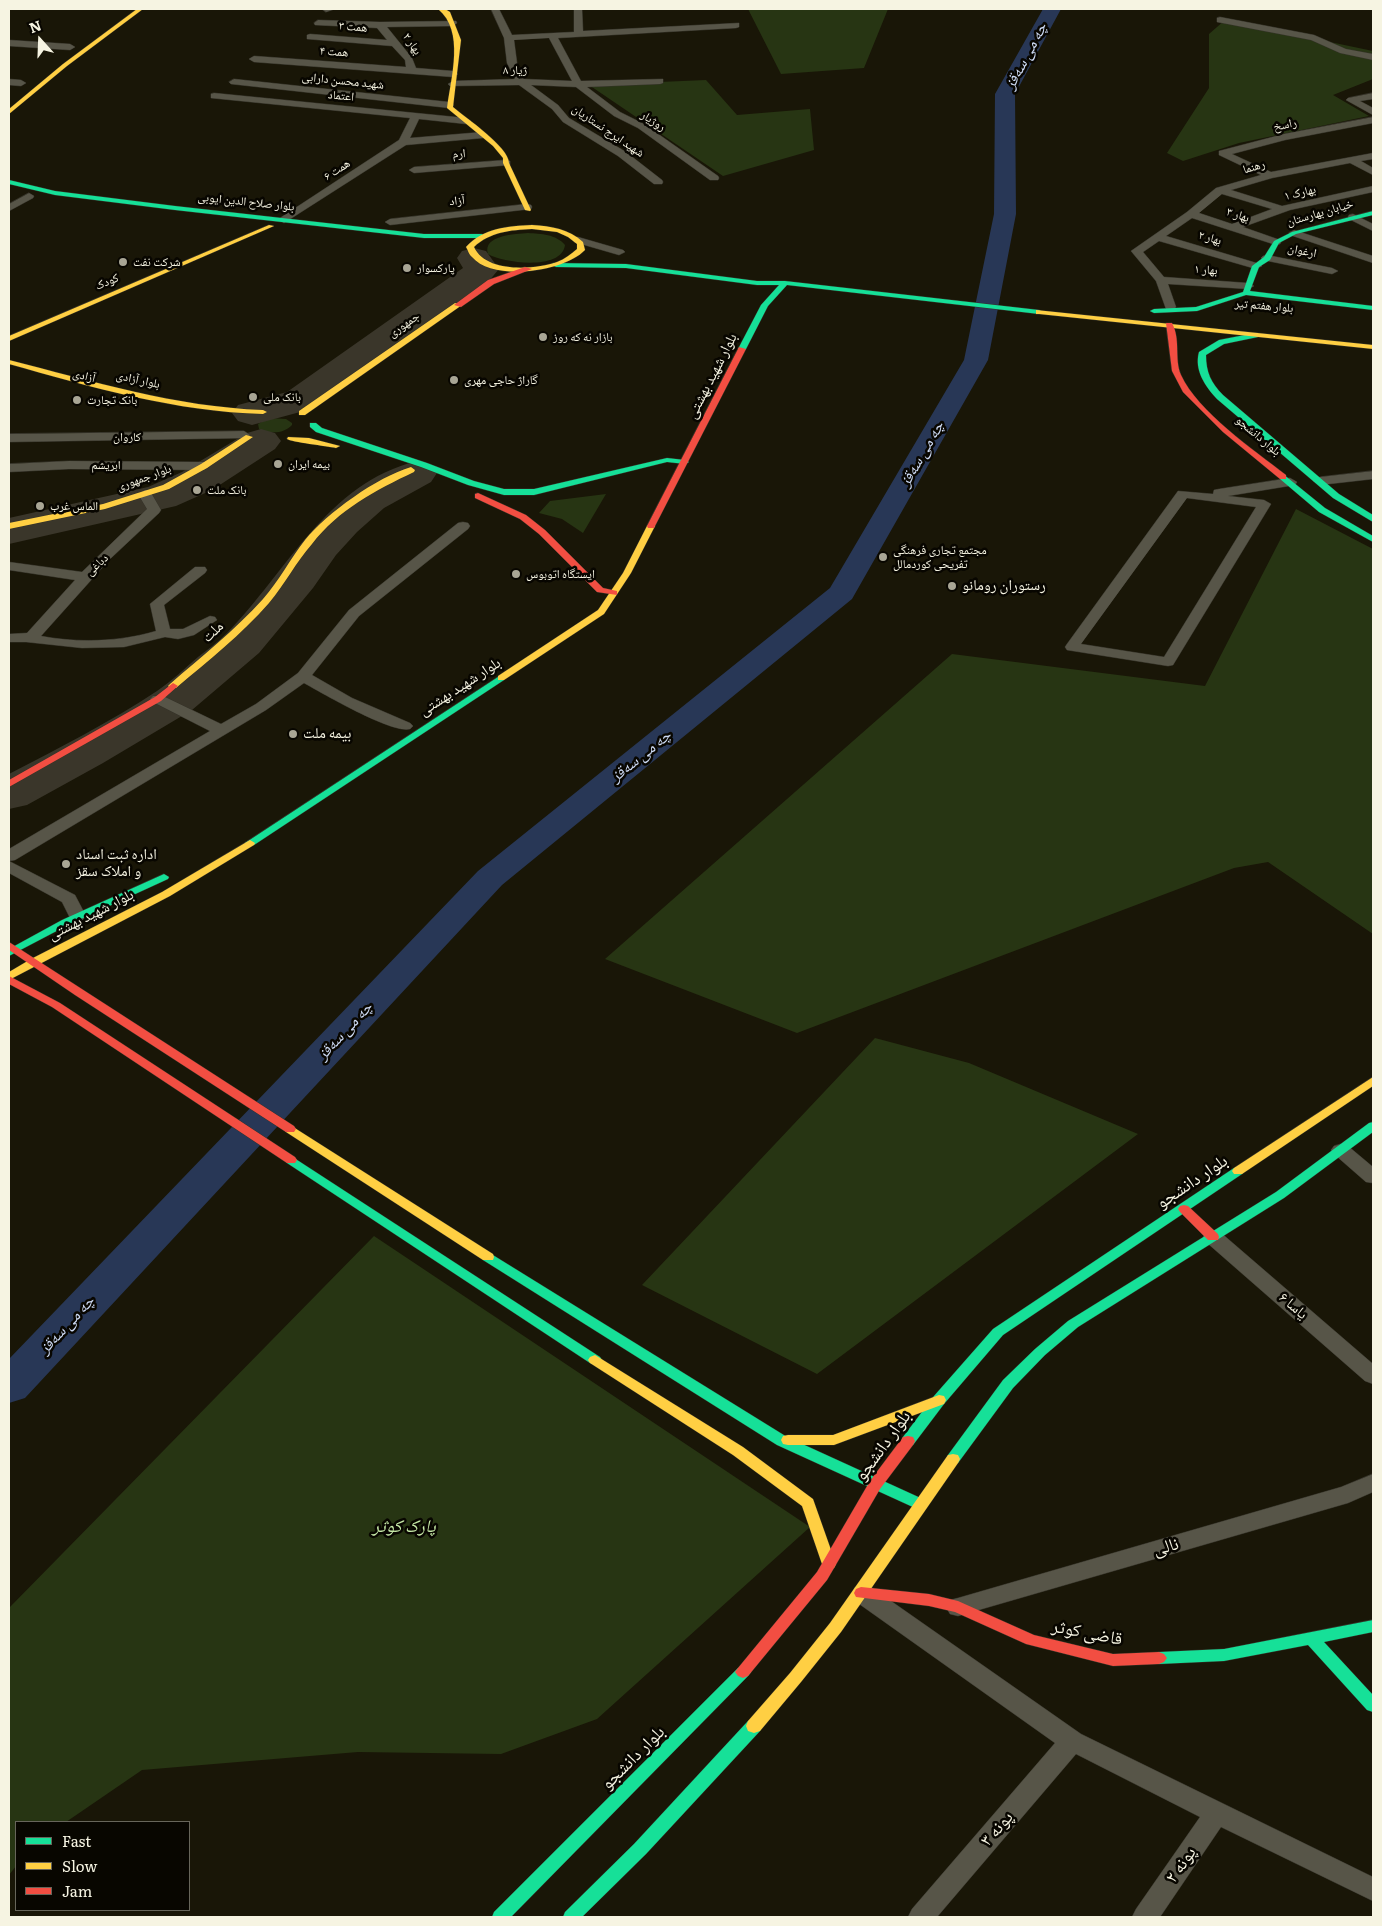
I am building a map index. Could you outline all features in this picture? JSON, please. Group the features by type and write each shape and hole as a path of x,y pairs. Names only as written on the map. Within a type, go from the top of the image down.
{"main road":[{"path":"54,59 122,9"},
{"path":"9,112 65,65 140,9"},
{"path":"441,9 448,13 458,40 449,105 506,158 506,163 528,208"},
{"path":"9,93 24,81"},
{"name":"بلوار صلاح الدین ایوبی","path":"9,182 55,193 424,236 482,236 514,228 532,227 560,231 580,243 624,253"},
{"name":"بلوار صلاح الدین ایوبی","path":"9,192 444,248"},
{"name":"خیابان بهارستان","path":"1256,266 1267,258 1276,242 1294,233 1373,213"},
{"name":"کودک","path":"9,339 271,226"},
{"path":"482,236 474,241 466,252 483,263 496,267 528,269 556,265 572,259 581,250 580,243"},
{"name":"بلوار هفتم تیر","path":"556,265 626,266 757,283 784,283 1373,347"},
{"path":"1256,266 1247,290 1353,305"},
{"name":"جمهوری","path":"313,425 312,420 296,412 491,282 528,269"},
{"path":"754,296 757,283"},
{"name":"بلوار شهید بهشتی","path":"9,978 35,961 166,894 242,848 601,612 627,573 765,305 784,283"},
{"name":"بلوار هفتم تیر","path":"1215,316 1148,311 1197,309 1247,290"},
{"name":"بلوار دانشجو","path":"1169,325 1175,335 1172,358 1179,380 1189,395 1322,510 1373,539"},
{"name":"بلوار دانشجو","path":"1255,335 1222,342 1202,354 1201,373 1208,385 1336,496 1373,519"},
{"name":"بلوار آزادی","path":"9,362 92,384 194,406 221,410 263,412"},
{"name":"آزادی","path":"9,371 239,429 261,441"},
{"path":"263,412 279,410"},
{"name":"بلوار جمهوری","path":"9,526 105,506 166,487 204,466 249,418 263,412"},
{"path":"614,593 597,593 542,532 523,517 490,501 411,470 331,444 309,440 286,440 308,432 313,425 319,430 470,483 504,492 534,492 667,461 685,462"},
{"name":"ملت","path":"9,784 158,699 222,645 267,599 315,534 335,515 365,493 411,470"},
{"path":"1292,484 1320,481"},
{"name":"بلوار شهید بهشتی","path":"430,710 540,642 585,611 597,593"},
{"name":"بلوار شهید بهشتی","path":"11,949 171,873"},
{"path":"11,949 35,961 79,993 555,1300 665,1366 782,1440 920,1504"},
{"path":"9,978 56,1005 530,1318 738,1450 808,1503 818,1528 828,1564"},
{"name":"بلوار دانشجو","path":"500,1917 743,1673 822,1576 875,1484 939,1400 998,1332 1373,1081"},
{"path":"570,1917 640,1849 794,1683 861,1593 920,1504 1008,1384 1040,1352 1074,1324 1280,1195 1373,1126"},
{"path":"1184,1209 1213,1236"},
{"path":"782,1440 834,1440 939,1400"},
{"name":"قاضی کوثر","path":"861,1593 929,1600 958,1607 1031,1640 1113,1660 1224,1655 1373,1626"},
{"path":"1312,1639 1373,1705"}],"street":[{"path":"326,9 331,9"},
{"path":"331,9 318,23 380,25 453,23"},
{"path":"495,9 509,38 512,63 521,82"},
{"path":"578,9 579,34"},
{"path":"1220,20 1314,38 1344,51 1370,55"},
{"name":"بهار ۲","path":"380,25 409,60 412,70 453,79"},
{"path":"509,38 736,25"},
{"name":"همت ۳","path":"310,36 395,43"},
{"path":"552,36 578,84"},
{"path":"9,43 70,47"},
{"name":"همت ۴","path":"254,59 412,70"},
{"name":"ژیار ۸","path":"453,79 578,84 660,81"},
{"path":"9,82 24,81"},
{"name":"شهید محسن دارابی","path":"234,82 449,105"},
{"name":"شهید ایرج نستاریان","path":"521,82 555,106 566,120 622,154 658,182"},
{"name":"روژیار","path":"578,84 617,114 641,126 714,178"},
{"name":"اعتماد","path":"214,96 466,121"},
{"path":"1373,96 1351,100 1373,112"},
{"path":"403,142 416,116"},
{"name":"راسخ","path":"1270,176 1223,153 1284,137 1373,120"},
{"path":"1353,124 1366,130"},
{"name":"همت ۶","path":"284,220 403,142 483,135"},
{"name":"رهنما","path":"1161,280 1137,252 1156,237 1192,214 1220,190 1270,176 1373,156"},
{"path":"1352,160 1373,172"},
{"name":"ارم","path":"414,170 506,163"},
{"name":"بهارک ۱","path":"1234,227 1285,210 1373,189"},
{"path":"1220,190 1285,210"},
{"path":"9,208 29,196"},
{"path":"528,208 532,227"},
{"name":"آزاد","path":"390,222 528,208"},
{"name":"بهار ۳","path":"1192,214 1276,242"},
{"path":"1353,217 1373,228"},
{"path":"1294,233 1373,260"},
{"name":"بهار ۲","path":"1156,237 1256,266"},
{"name":"ارغوان","path":"1267,258 1332,271"},
{"path":"1161,280 1170,306"},
{"name":"بهار ۱","path":"1161,280 1247,290"},
{"path":"1353,305 1373,306"},
{"name":"کاروان","path":"9,438 239,429"},
{"name":"ابریشم","path":"9,468 78,465 204,466"},
{"path":"1320,481 1373,475"},
{"path":"1201,496 1251,486 1292,484"},
{"path":"1225,499 1292,484"},
{"name":"دباغی","path":"31,638 84,578 110,554 124,536 154,510 145,494"},
{"path":"1183,494 1201,496 1264,504 1168,662 1072,646 1183,494"},
{"path":"9,856 261,707 303,676 354,613 463,526"},
{"path":"9,566 84,578"},
{"path":"164,632 160,624 157,604 200,570"},
{"path":"10,637 90,646 149,638 164,632 178,636 186,634 210,620"},
{"path":"303,676 347,701 405,726"},
{"path":"158,699 221,730"},
{"path":"9,866 70,900 77,916"},
{"path":"1341,1150 1373,1177"},
{"name":"یاسا ۶","path":"1213,1236 1373,1376"},
{"name":"نالی","path":"958,1607 1348,1494 1373,1482"},
{"path":"861,1593 1072,1742 1373,1890"},
{"name":"پونه ۳","path":"921,1917 1072,1742"},
{"name":"پونه ۲","path":"1145,1917 1217,1813"}],"green space":[{"path":"748,9 888,9 864,68 781,74"},
{"path":"1225,20 1373,51 1373,79 1333,95 1369,116 1239,143 1183,161 1167,153 1209,88 1209,34"},
{"path":"706,80 737,115 810,109 814,150 723,176 589,85"},
{"path":"528,233 548,235 565,245 561,253 554,259 543,262 518,262 488,254 490,243 495,239 508,235"},
{"path":"269,418 286,419 292,425 285,430 276,432 267,432 259,429 258,424"},
{"path":"606,494 583,533 562,519 539,513 550,501"},
{"path":"1296,509 1373,549 1373,934 1268,862 1234,868 797,1033 605,959 952,654 1205,686"},
{"path":"875,1038 969,1063 1138,1134 817,1374 642,1285"},
{"name":"پارک کوثر","path":"374,1236 810,1527 597,1719 501,1754 358,1752 142,1770 67,1821 15,1821 15,1867 9,1875 9,1608"}],"waterway":[{"name":"چە می سەقز","path":"9,1387 490,878 842,593 976,360 1005,214 1005,94 1052,9"}],"taxiway":[{"path":"252,413 301,400 476,275 481,269 474,258"},
{"path":"9,531 161,497 197,481 261,441"},
{"path":"9,794 86,753 175,700 243,643 297,579 321,546 342,523 369,499 417,473"}],"traffic: fast":[{"path":"9,182 55,193 175,208 424,236 482,236"},
{"path":"1246,293 1256,266 1267,258 1276,242 1294,233 1373,213"},
{"path":"556,265 626,266 757,283 785,283 1039,312"},
{"path":"742,349 765,305 785,283"},
{"path":"1154,311 1197,309 1246,293 1373,308"},
{"path":"1255,335 1222,342 1202,354 1202,367 1208,383 1220,397 1336,496 1373,519"},
{"path":"313,425 319,430 424,465 471,483 504,492 534,492 667,460 685,462"},
{"path":"1283,477 1322,510 1373,539"},
{"path":"250,843 501,678"},
{"path":"9,953 66,922 164,877"},
{"path":"953,1459 1008,1384 1040,1352 1073,1324 1280,1195 1373,1126"},
{"path":"291,1160 595,1360"},
{"path":"908,1441 939,1400 998,1332 1238,1171"},
{"path":"488,1257 782,1441 920,1504"},
{"path":"1159,1658 1224,1655 1373,1626"},
{"path":"1312,1639 1373,1705"},
{"path":"500,1917 743,1672"},
{"path":"571,1917 640,1849 754,1726"}],"traffic: slow":[{"path":"9,112 65,65 140,9"},
{"path":"441,9 448,13 458,40 450,108 495,145 506,158 506,163 528,210"},
{"path":"9,339 271,226"},
{"path":"532,227 565,232 581,243 581,250 558,264 537,268 508,269 495,267 483,262 474,256 470,247 483,236 491,233 506,229 532,227"},
{"path":"302,413 458,305"},
{"path":"1039,312 1373,347"},
{"path":"9,362 79,381 150,397 220,409 263,412"},
{"path":"9,526 105,506 166,487 204,466 249,437"},
{"path":"291,439 309,440 336,446"},
{"path":"173,686 266,601 303,549 316,533 337,513 385,483 411,470"},
{"path":"501,678 601,612 627,573 651,526"},
{"path":"9,977 35,961 166,894 250,843"},
{"path":"1238,1171 1373,1081"},
{"path":"290,1129 488,1257"},
{"path":"595,1360 738,1451 808,1503 829,1564"},
{"path":"788,1440 834,1440 939,1400"},
{"path":"754,1726 836,1628 953,1459"}],"traffic: jam":[{"path":"458,305 491,282 528,269"},
{"path":"1169,325 1173,337 1175,371 1186,390 1211,417 1283,477"},
{"path":"651,526 742,349"},
{"path":"478,496 523,517 542,532 600,590 614,593"},
{"path":"9,784 158,699 173,686"},
{"path":"9,945 79,993 290,1129"},
{"path":"9,979 56,1005 291,1160"},
{"path":"1184,1209 1213,1237"},
{"path":"743,1672 822,1576 875,1485 908,1441"},
{"path":"861,1593 929,1600 958,1607 1031,1640 1113,1660 1159,1658"}],"place":[{"name":"شرکت نفت","path":"123,262"},
{"name":"پارکسوار","path":"407,268"},
{"name":"بازار نه که روز","path":"543,337"},
{"name":"گاراژ حاجی مهری","path":"454,380"},
{"name":"بانک ملی","path":"253,397"},
{"name":"بانک تجارت","path":"77,400"},
{"name":"بیمه ایران","path":"278,464"},
{"name":"بانک ملت","path":"197,490"},
{"name":"الماس غرب","path":"40,506"},
{"name":"مجتمع تجاری فرهنگی تفریحی کوردمالل","path":"883,557"},
{"name":"ایستگاه اتوبوس","path":"516,574"},
{"name":"رستوران رومانو","path":"952,586"},
{"name":"بیمه ملت","path":"293,734"},
{"name":"اداره ثبت اسناد و املاک سقز","path":"66,864"}]}
